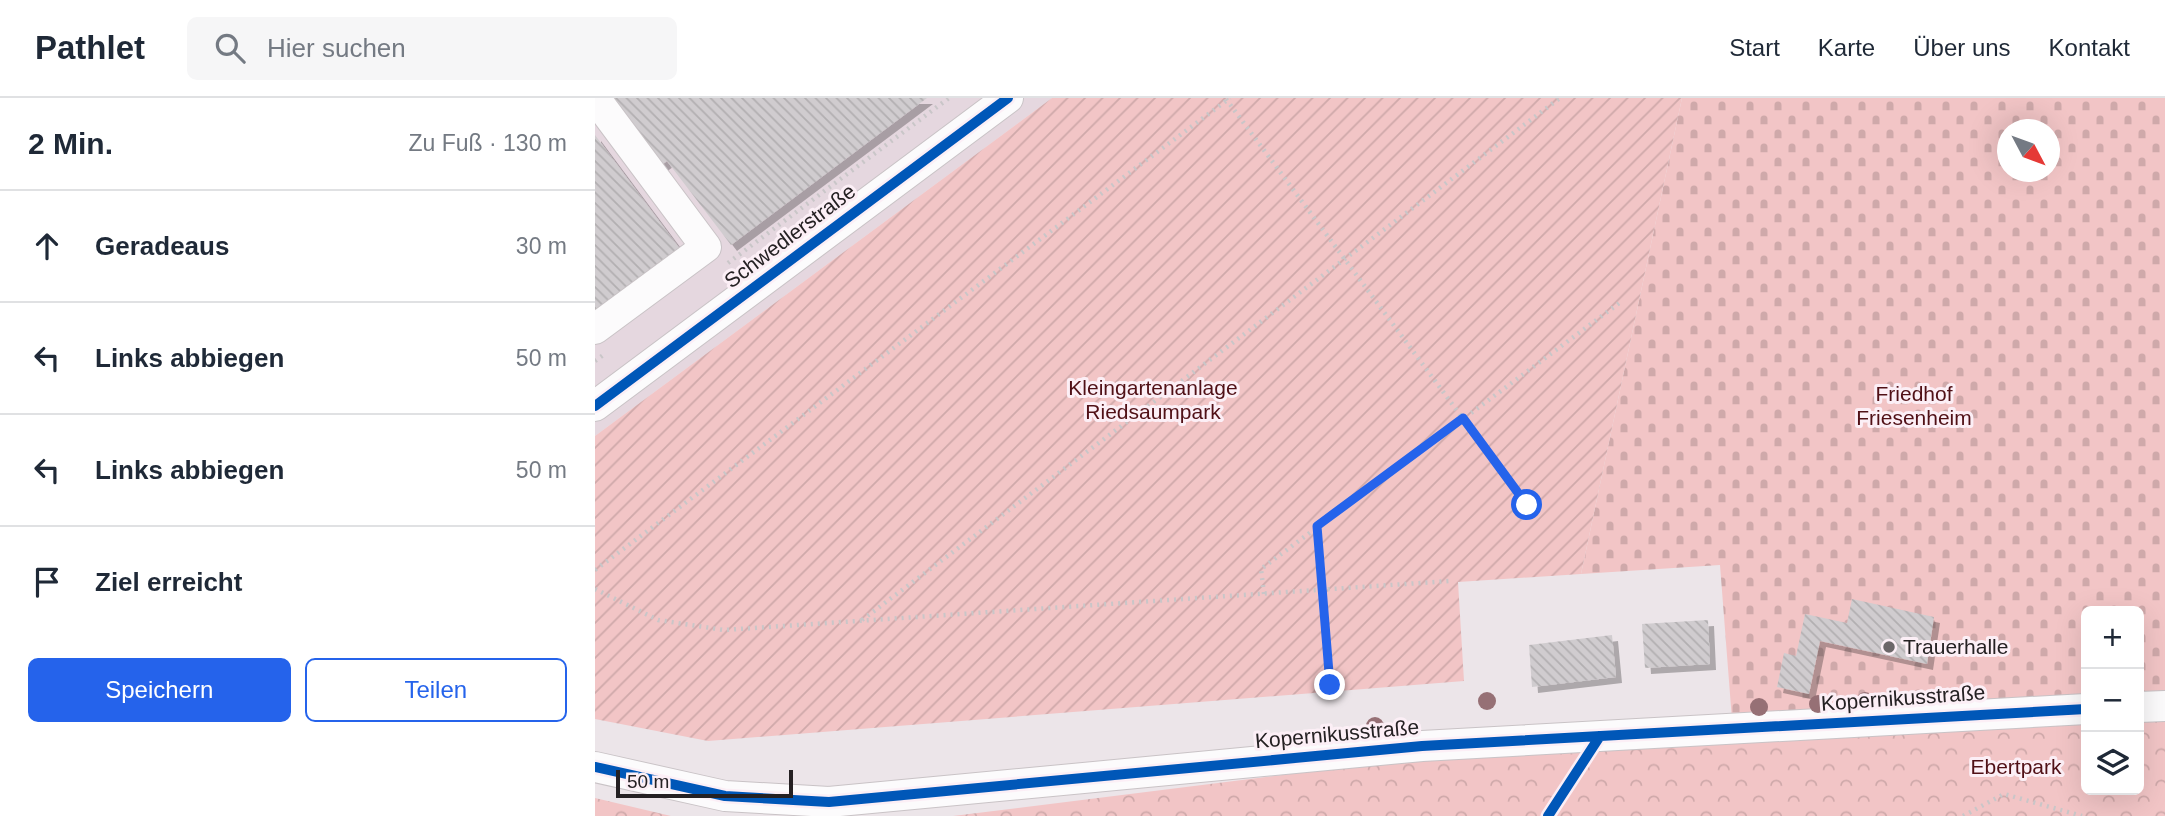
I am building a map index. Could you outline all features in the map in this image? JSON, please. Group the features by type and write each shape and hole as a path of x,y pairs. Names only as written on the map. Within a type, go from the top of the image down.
{"street":[{"path":"595,98 706,247 606,337"},
{"name":"Schwedlerstraße","path":"595,406 1008,98"},
{"path":"2144,707 2165,706"},
{"name":"Kopernikusstraße","path":"595,767 725,796 829,802 1361,751 2081,709"}],"path":[{"path":"717,271 949,98"},
{"path":"862,620 1560,98"},
{"path":"595,570 1227,99 1527,505"},
{"path":"1263,594 1261,569 1622,301"},
{"path":"595,361 606,337"},
{"path":"1317,526 1330,685"},
{"path":"595,589 658,620 724,630 1450,581"},
{"path":"1548,816 1600,736"},
{"path":"1963,816 2004,794 2082,816"}],"shaded area":[{"path":"595,98 1052,98 595,436"}],"green space":[{"name":"Kleingartenanlage Riedsaumpark","path":"1052,98 1682,98 1581,574 1458,582 1464,681 708,741 595,719 595,436"},
{"name":"Friedhof Friesenheim","path":"1682,98 2165,98 2165,699 2144,699 2144,606 2081,606 2081,701 1732,720 1720,565 1581,574"},
{"name":"Ebertpark","path":"2144,714 2165,714 2165,816 953,816 1468,752 2081,716 2081,795 2144,795"},
{"path":"595,798 671,816 595,816"}],"building":[{"path":"602,98 927,98 731,245 667,161 656,169"},
{"path":"595,135 680,249 595,312"},
{"name":"Trauerhalle","path":"1852,599 1934,617 1927,664 1820,641 1809,694 1777,687 1784,653 1796,656 1805,614 1847,623"},
{"path":"1708,620 1710,664 1645,668 1642,624"},
{"path":"1612,635 1616,677 1532,687 1529,645"}],"cycle path":[{"path":"595,406 1008,98"},
{"path":"595,767 725,796 829,802 1422,746 2081,709"},
{"path":"1548,816 1600,736"}],"place":[{"name":"Trauerhalle","path":"1889,647"}],"route":[{"path":"1330,685 1317,526 1463,418 1527,505"}]}
